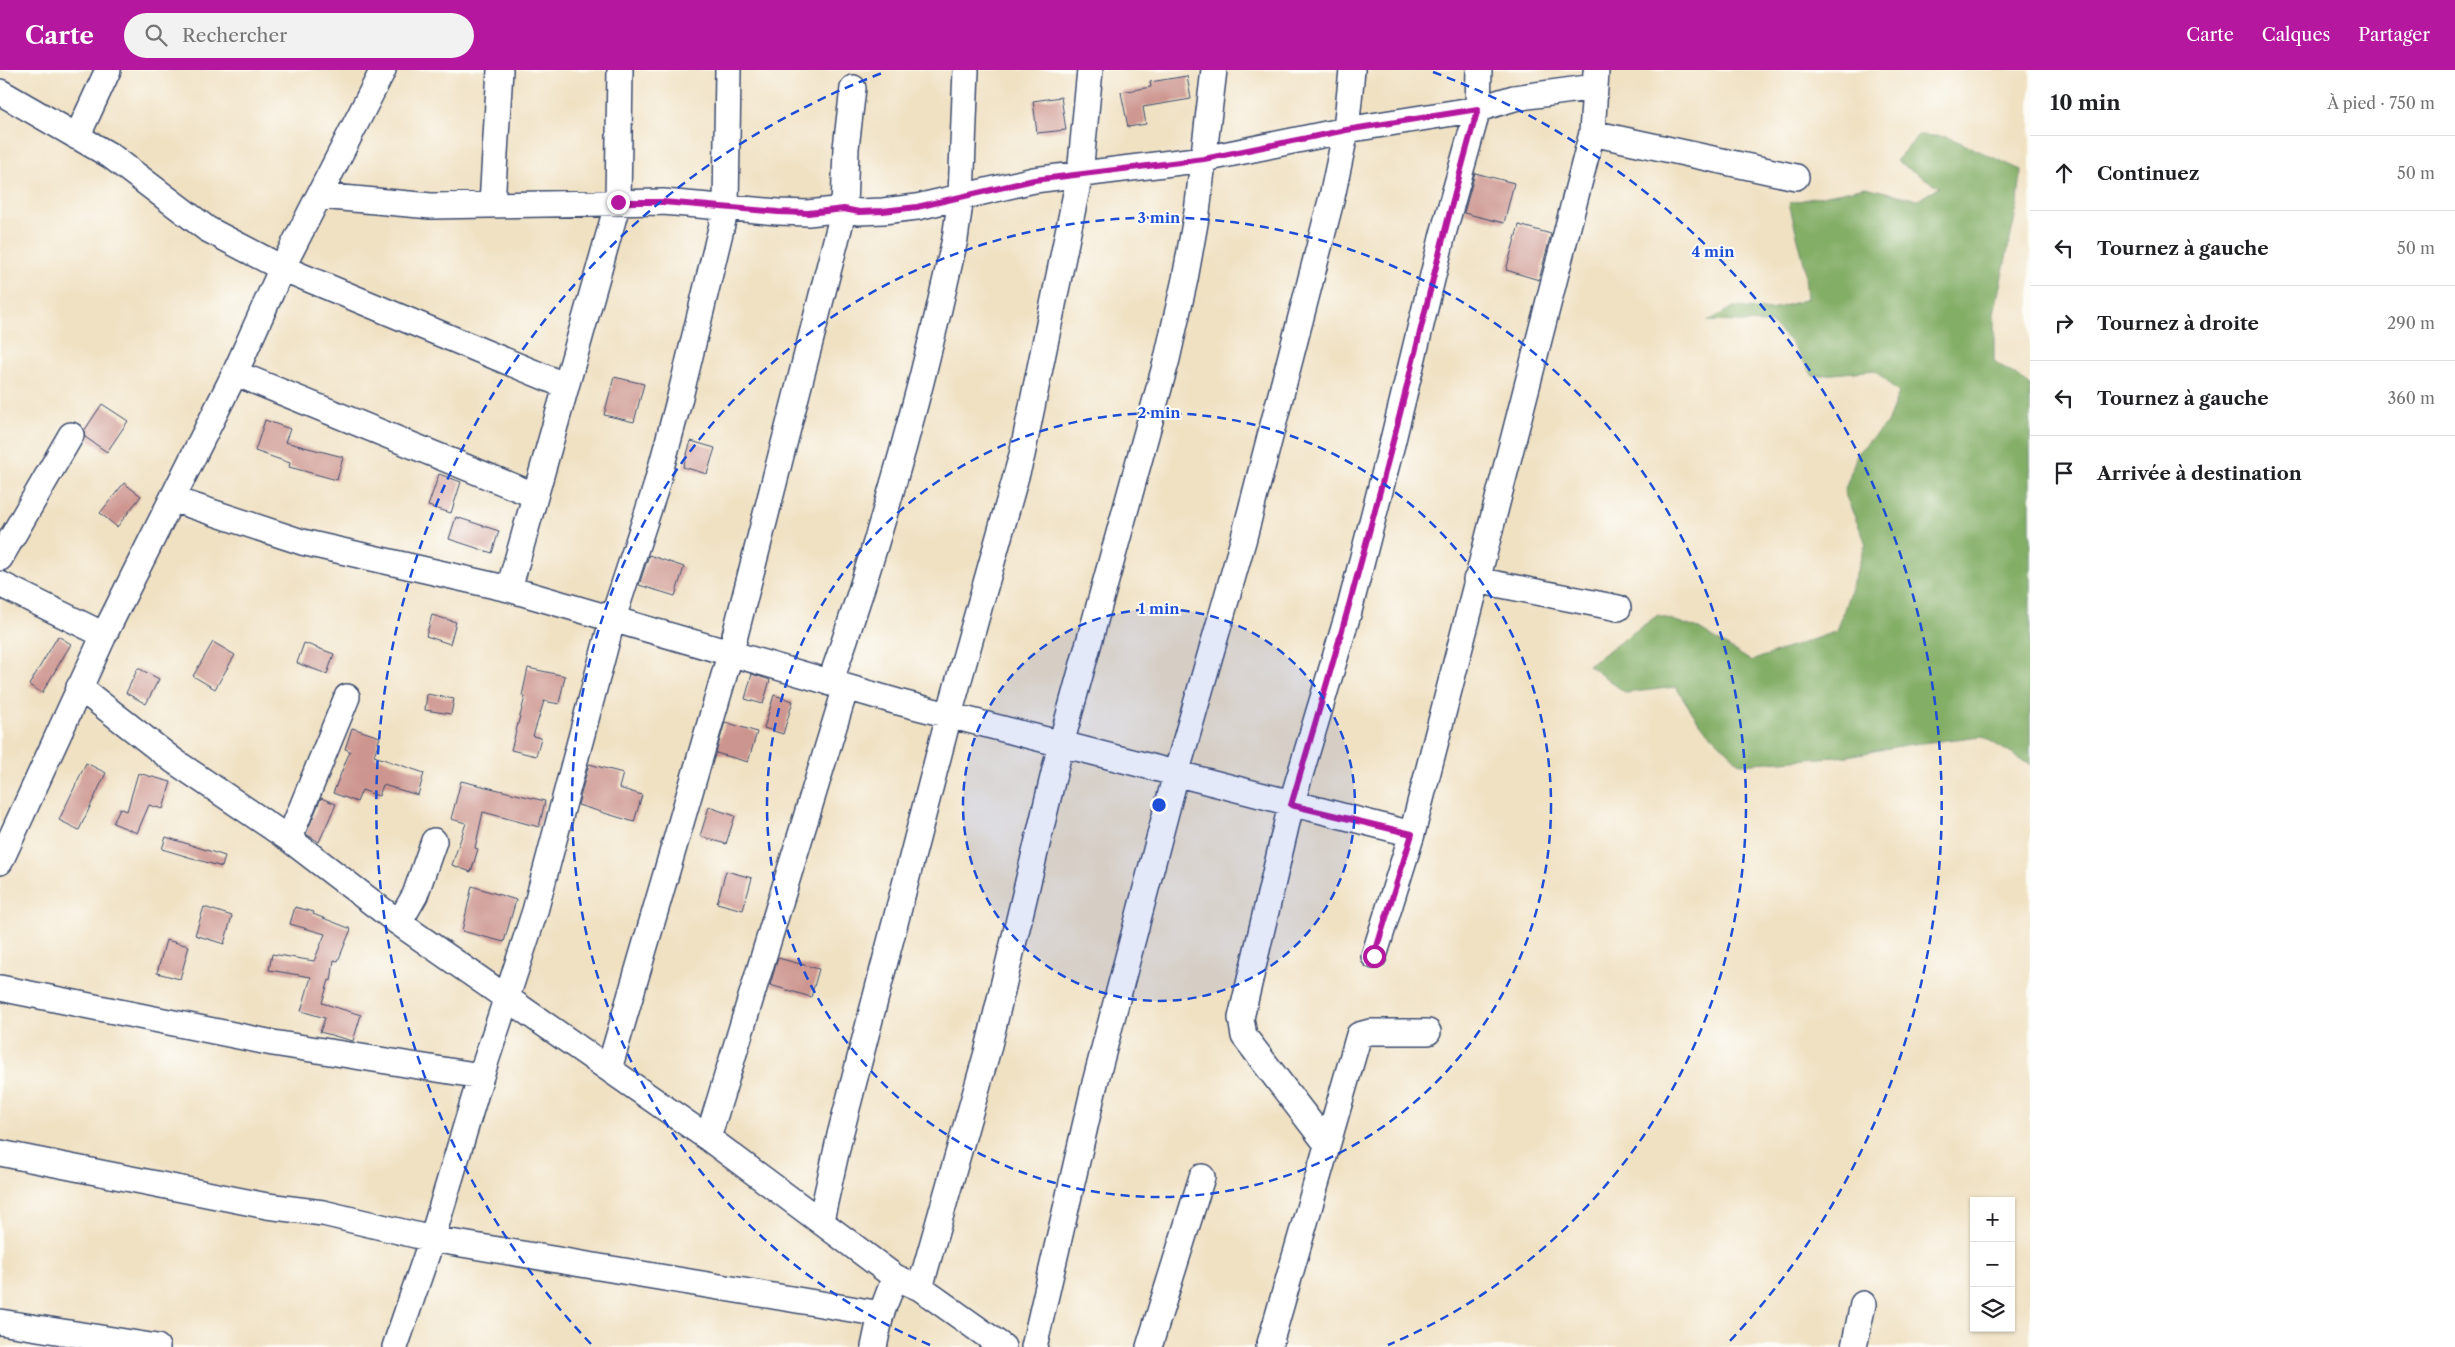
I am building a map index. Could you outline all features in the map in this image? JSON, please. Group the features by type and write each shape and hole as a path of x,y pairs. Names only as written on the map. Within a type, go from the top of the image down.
{"street":[{"path":"77,137 108,70"},
{"path":"0,862 104,635 235,373 282,268 383,70"},
{"path":"492,204 500,70"},
{"path":"509,589 618,202 620,70"},
{"path":"396,1347 432,1239 506,996 535,911 612,621 657,481 679,401 726,208 728,70"},
{"path":"708,1138 838,685 855,612 888,502 944,287 955,239 961,196 966,70"},
{"path":"821,1220 840,1135 949,715 1022,456 1080,174 1090,70"},
{"path":"920,1288 990,1040 1061,744 1167,359 1185,279 1204,159 1214,70"},
{"path":"1034,1347 1095,1083 1176,774 1244,541 1332,197 1346,130 1352,70"},
{"path":"1326,1143 1244,1036 1242,1018 1291,805 1349,611 1443,234 1478,109 1480,70"},
{"path":"320,196 431,206 663,202 800,213 844,209 859,212 883,211 917,207 1034,180 1204,159 1346,130 1478,109 1596,78 1592,133 1412,834 1374,956"},
{"path":"610,1069 730,655 844,209 846,148 853,88"},
{"path":"0,92 111,156 207,229 282,268 566,386"},
{"path":"1592,133 1796,177"},
{"path":"235,373 534,495"},
{"path":"0,558 71,435"},
{"path":"172,500 302,542 509,589 612,621 838,685 1291,805 1412,834"},
{"path":"1476,580 1618,608"},
{"path":"0,584 104,635"},
{"path":"79,687 174,761 289,839 399,922 708,1138 821,1220 895,1277 920,1288 1003,1347"},
{"path":"289,839 347,697"},
{"path":"399,922 415,895 434,841"},
{"path":"0,988 273,1043 481,1076"},
{"path":"1269,1347 1326,1143 1359,1035 1370,1032 1428,1032"},
{"path":"0,1153 267,1206 323,1213 432,1239 882,1314"},
{"path":"1149,1347 1202,1177"},
{"path":"874,1347 882,1314 895,1277"},
{"path":"1854,1347 1863,1304"},
{"path":"0,1322 157,1347"}],"green space":[{"path":"1919,135 1948,137 2021,170 2018,203 1994,313 1994,361 2030,385 2030,765 1982,736 1905,745 1848,756 1741,764 1700,724 1676,687 1626,693 1588,665 1658,615 1699,629 1751,661 1837,631 1866,543 1844,492 1858,452 1887,423 1899,393 1875,370 1813,376 1789,340 1770,323 1708,321 1734,307 1771,310 1807,299 1804,263 1789,203 1866,187 1918,200 1939,187 1896,161"}],"building":[{"path":"1187,76 1191,99 1143,107 1146,124 1128,127 1121,92 1151,87 1150,82"},
{"path":"1061,97 1066,130 1037,133 1033,101"},
{"path":"1475,173 1514,183 1504,223 1464,213"},
{"path":"1519,225 1551,234 1539,280 1506,270"},
{"path":"614,377 644,384 634,422 604,415"},
{"path":"102,404 128,421 107,452 85,437 84,431"},
{"path":"265,420 290,429 285,442 343,457 337,480 289,467 290,463 255,451"},
{"path":"691,441 715,448 707,474 683,467"},
{"path":"439,474 461,482 451,513 428,506"},
{"path":"124,483 141,496 117,527 100,513"},
{"path":"456,517 499,531 492,553 449,539"},
{"path":"649,555 684,567 675,596 639,585"},
{"path":"432,615 456,622 450,644 426,636"},
{"path":"58,636 71,644 42,693 29,685"},
{"path":"213,642 235,655 215,689 193,676"},
{"path":"304,643 334,654 327,674 297,663"},
{"path":"138,668 159,679 146,704 126,693"},
{"path":"528,668 565,676 559,704 544,701 533,736 541,738 536,756 511,750 525,697 522,696"},
{"path":"752,674 770,680 763,704 745,699"},
{"path":"427,694 454,699 451,714 425,710"},
{"path":"774,695 793,701 783,734 764,728"},
{"path":"725,722 757,732 748,762 716,753"},
{"path":"352,728 380,737 374,756 424,773 418,795 383,785 379,796 362,790 357,802 333,793 350,751 345,749"},
{"path":"86,763 106,773 79,830 59,820"},
{"path":"589,764 623,773 619,788 642,795 634,822 578,805"},
{"path":"138,773 171,782 163,809 149,805 137,833 113,823 120,808 127,811"},
{"path":"461,781 545,801 539,827 483,812 475,848 478,849 471,872 452,865 466,823 451,819"},
{"path":"321,798 336,804 319,842 306,834"},
{"path":"709,807 735,816 726,844 700,836"},
{"path":"166,837 225,856 222,867 162,849"},
{"path":"726,871 752,878 743,910 717,903"},
{"path":"472,886 516,900 504,942 462,931"},
{"path":"204,907 232,916 224,944 195,935"},
{"path":"295,907 314,912 313,914 351,929 338,961 334,960 331,981 329,980 322,1003 361,1015 353,1041 320,1032 325,1018 301,1011 311,977 269,970 272,954 314,961 325,934 290,924"},
{"path":"166,940 189,946 180,979 157,973"},
{"path":"778,958 819,969 811,997 770,985"}],"route":[{"path":"618,202 663,202 778,212 808,213 844,209 859,212 883,211 917,207 1034,180 1204,159 1346,130 1478,109 1443,234 1349,611 1291,805 1412,834 1374,956"}]}
